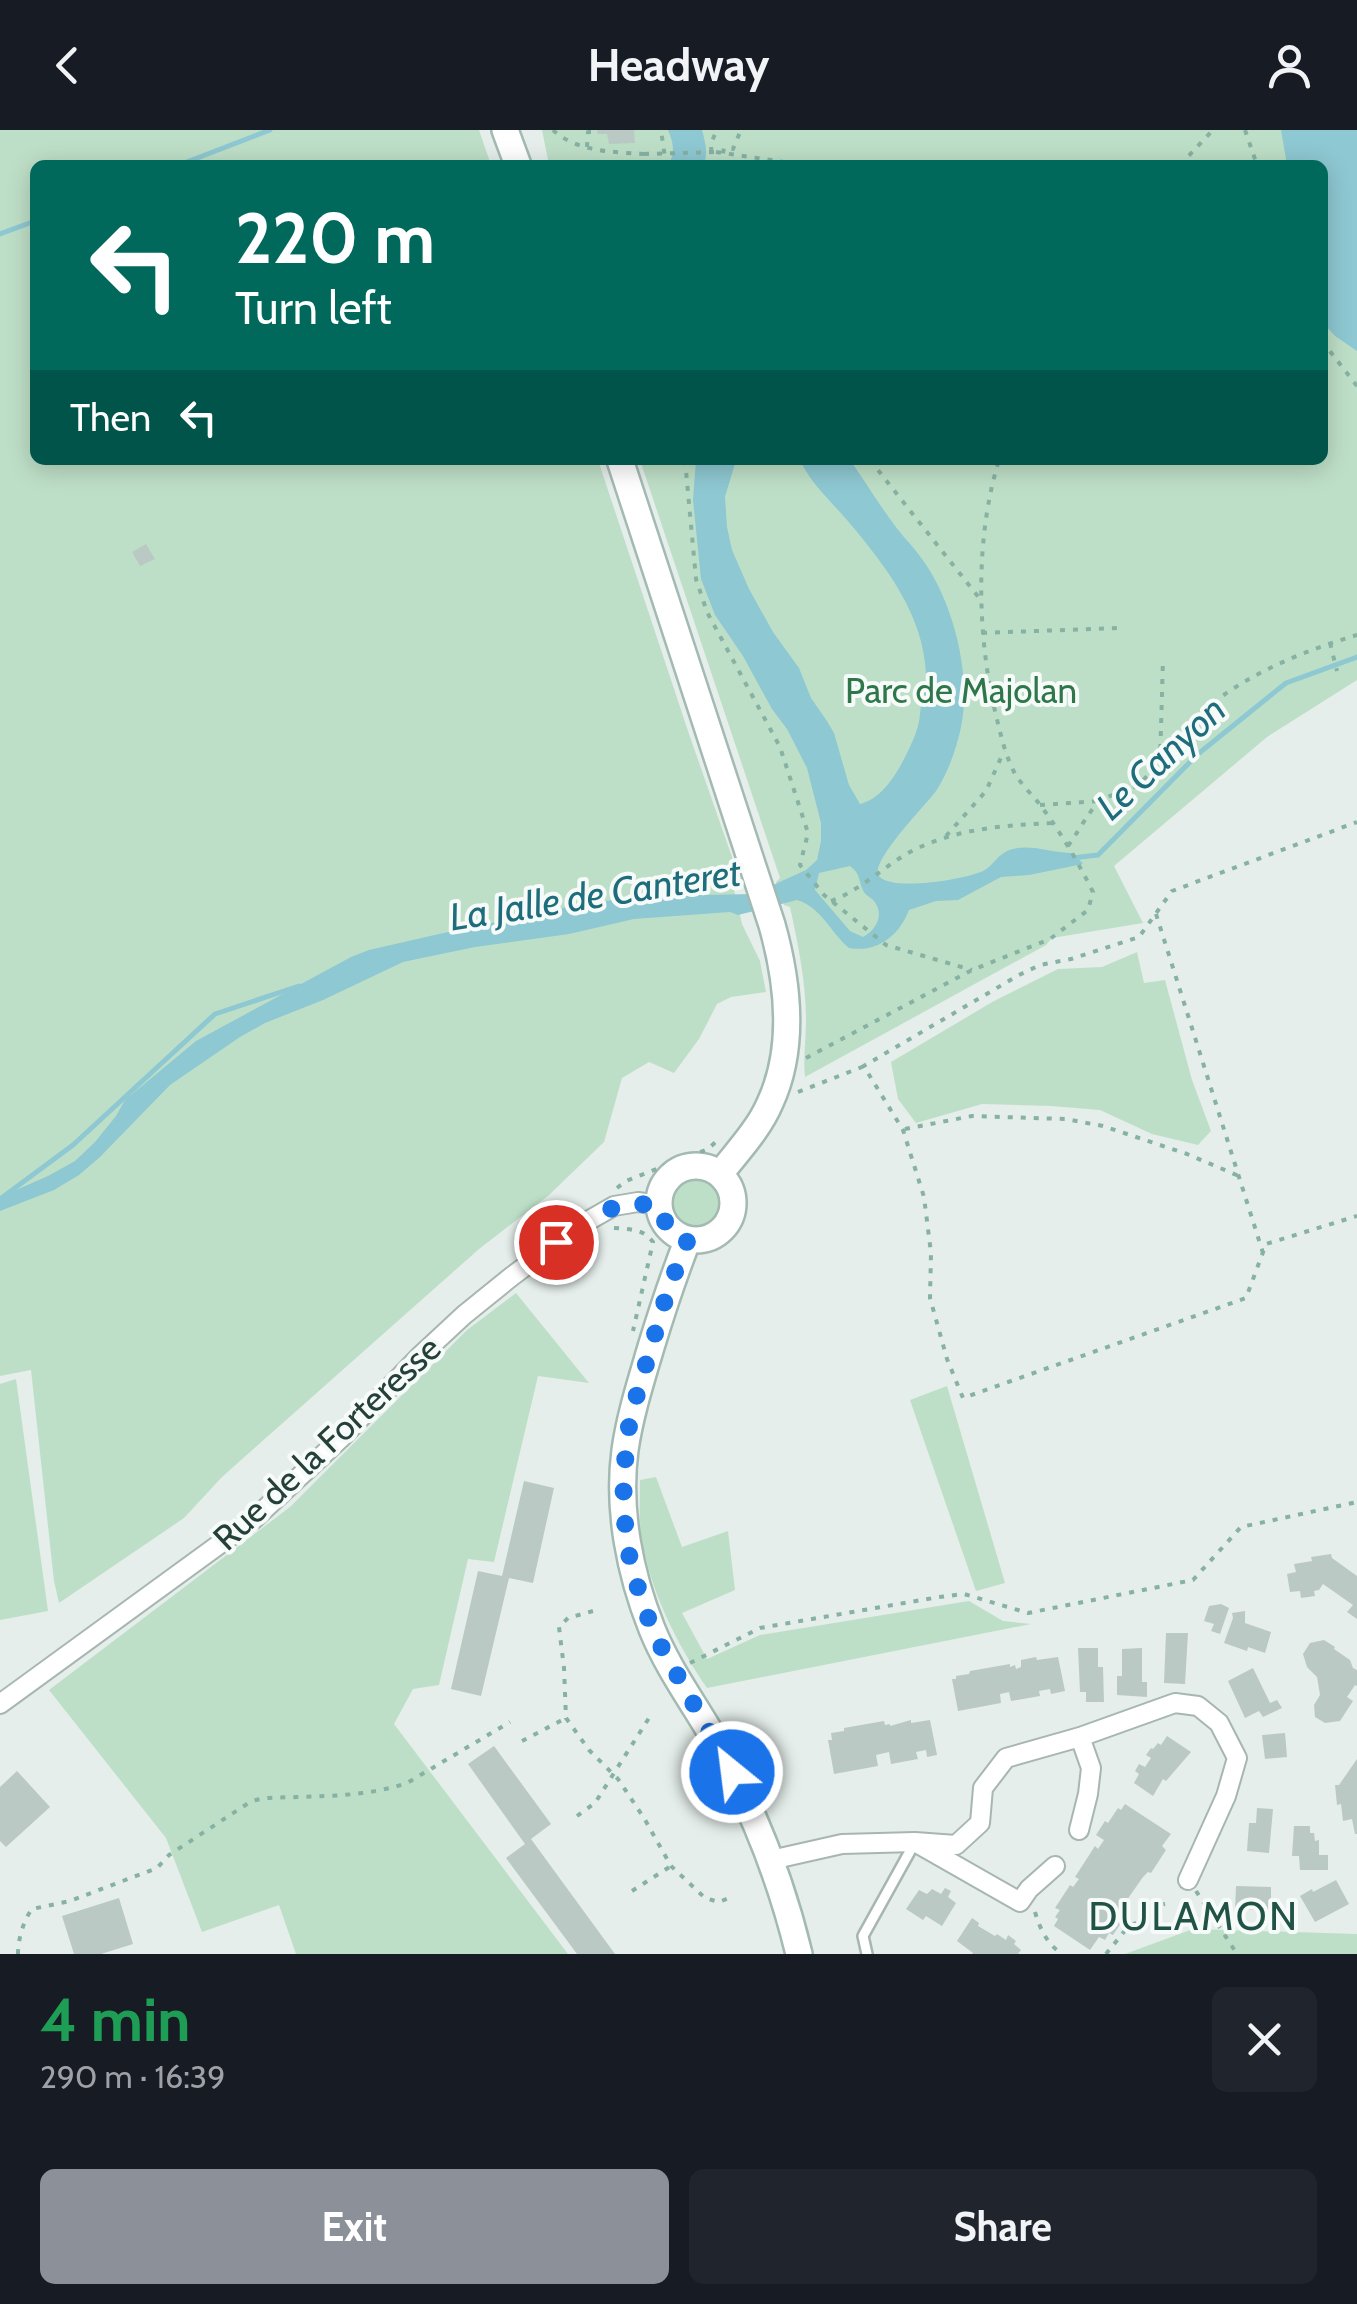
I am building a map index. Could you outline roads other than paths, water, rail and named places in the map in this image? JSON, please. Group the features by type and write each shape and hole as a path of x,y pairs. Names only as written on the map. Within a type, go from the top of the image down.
{"main road":[{"path":"506,130 516,160"},
{"path":"622,465 757,876 785,982 787,1023 782,1066 769,1106 720,1174"},
{"path":"697,1166 720,1174 728,1183 734,1207 723,1230 700,1240 688,1239 668,1227 659,1206 666,1182 685,1168 697,1166"},
{"path":"688,1239 668,1290 630,1418 623,1479 626,1541 653,1632 745,1798 771,1860 799,1954"}],"street":[{"name":"Rue de la Forteresse","path":"0,1704 254,1519 450,1328 510,1277 579,1226 614,1206 638,1202 659,1206"},
{"path":"771,1860 842,1844 956,1845 980,1823 982,1788 1006,1758 1080,1738 1175,1704 1198,1706 1219,1723 1237,1758 1226,1796 1188,1880"},
{"path":"1079,1830 1091,1768 1080,1738"},
{"path":"915,1842 1020,1902 1029,1888 1055,1866"}],"lane":[{"path":"867,1954 863,1936 915,1842"}],"water":[{"path":"668,130 702,130 705,160 670,160 673,147"},
{"path":"1281,130 1357,130 1357,351 1328,328 1328,160 1286,160"},
{"path":"696,465 735,465 725,497 732,550 749,589 834,733 849,785 860,804 876,796 901,766 914,737 926,679 918,631 900,591 802,465 853,465 933,576 951,617 964,685 964,707 952,760 936,791 882,859 879,876 886,881 913,884 962,877 983,871 1003,853 1020,848 1074,853 1083,864 1001,877 958,900 936,901 909,910 893,935 869,948 849,948 819,914 797,900 738,915 730,912 634,919 403,962 240,1037 170,1085 79,1175 54,1190 0,1211 0,1197 75,1161 95,1142 125,1100 196,1041 351,957 586,903 652,896 753,894 806,870 817,860 821,841 821,823 807,768 715,615 701,579 693,500","holes":["850,866 864,893 879,912 875,926 863,937 850,931 815,890 819,873"]}],"waterway":[{"path":"192,160 270,130"},
{"path":"0,234 30,223"},
{"name":"Le Canyon","path":"1072,858 1098,855 1198,754 1286,683 1357,657"},
{"name":"La Jalle de Canteret","path":"0,1199 73,1145 215,1014 299,986"}],"district":[{"name":"DULAMON","path":"1194,1916"}],"park label":[{"name":"Parc de Majolan","path":"961,691"}]}
